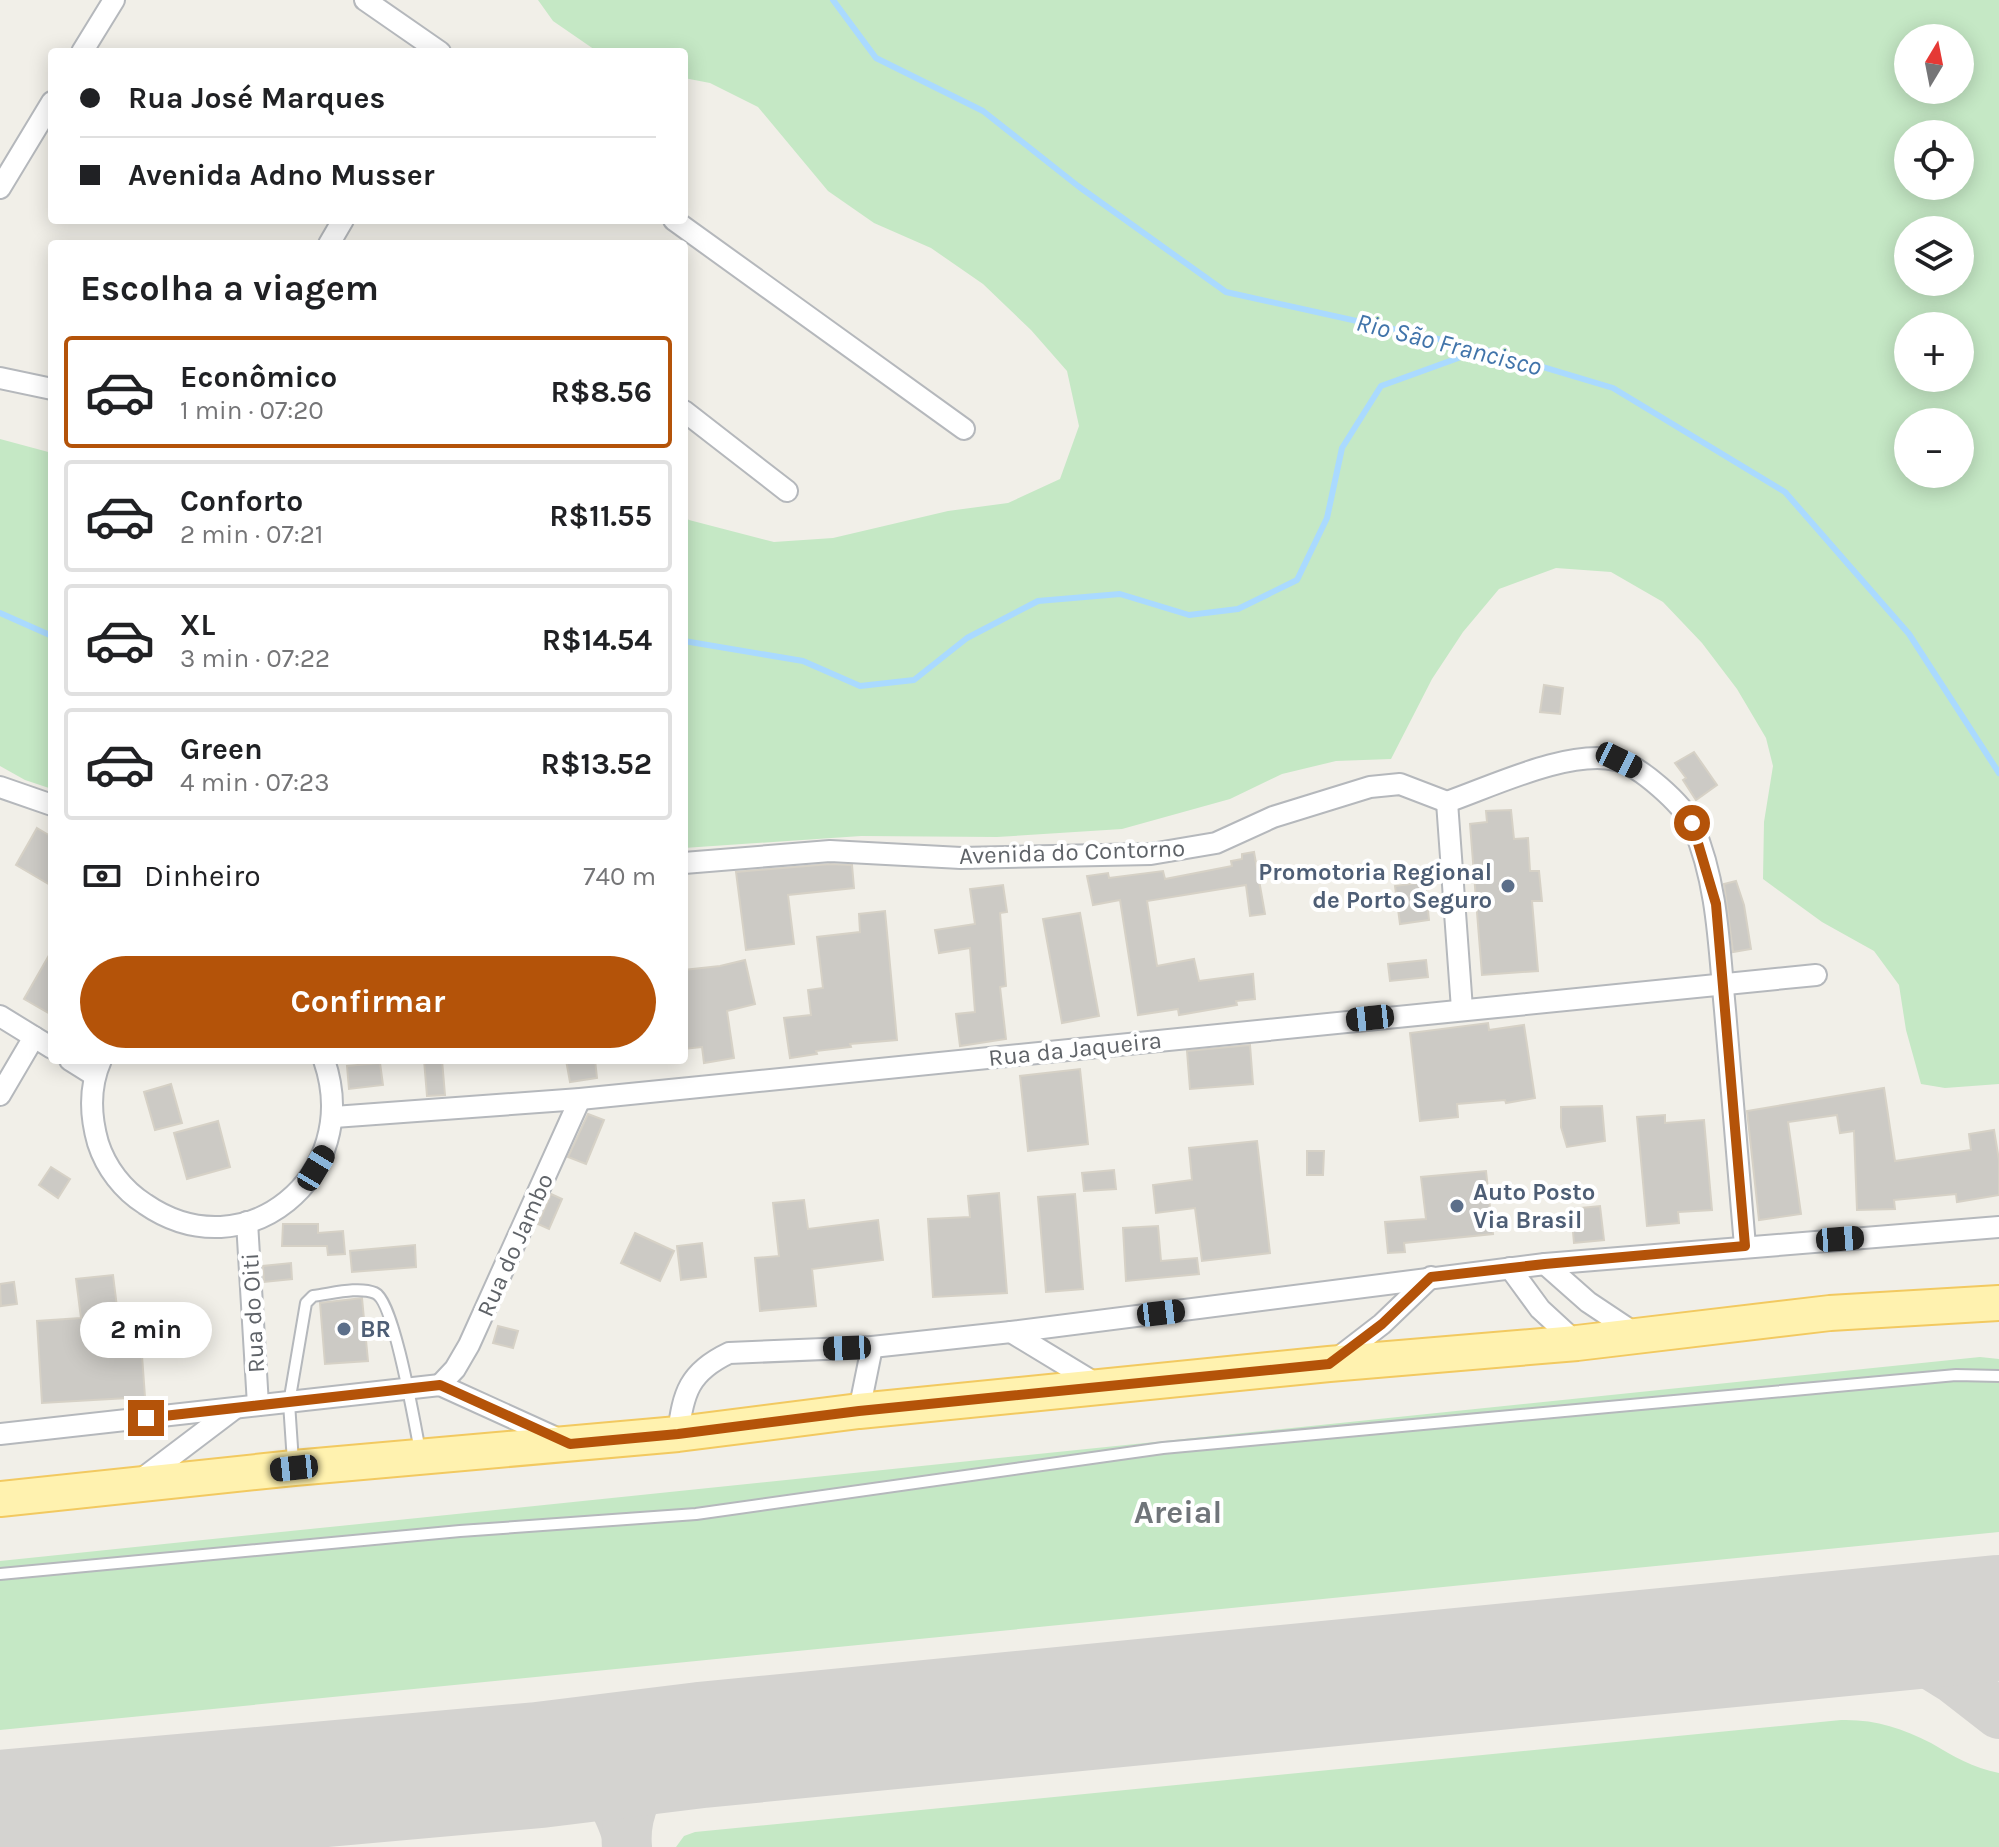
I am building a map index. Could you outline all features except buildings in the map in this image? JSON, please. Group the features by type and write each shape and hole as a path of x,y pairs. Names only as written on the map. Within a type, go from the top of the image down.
{"main road":[{"path":"0,1499 294,1468 678,1434 859,1411 1101,1386 1577,1343 1830,1313 1999,1303"}],"street":[{"path":"84,48 114,0"},
{"path":"365,0 434,48"},
{"path":"0,188 48,109"},
{"path":"680,224 964,429"},
{"path":"0,378 48,388"},
{"path":"688,414 787,491"},
{"path":"1462,1009 1447,802 1567,761 1593,757 1619,760 1640,771 1666,793 1692,823 1716,904 1745,1246"},
{"name":"Avenida do Contorno","path":"688,863 830,851 961,858 1151,854 1216,843 1273,817 1370,787 1400,784 1447,802"},
{"path":"0,787 48,804"},
{"name":"Rua da Jaqueira","path":"334,1117 580,1099 1816,975"},
{"path":"0,1016 43,1043 0,1095"},
{"path":"98,1068 91,1118 103,1158 128,1193 163,1217 205,1227 247,1222 280,1207 307,1183 326,1152 334,1117 332,1083 325,1064"},
{"name":"Rua do Jambo","path":"440,1385 455,1369 469,1345 580,1099"},
{"name":"Rua do Oiti","path":"247,1222 258,1405"},
{"path":"678,1434 682,1404 691,1382 708,1363 729,1353 872,1347 1545,1264 1999,1227"},
{"path":"1545,1264 1588,1302 1636,1334"},
{"path":"1510,1268 1540,1309 1577,1343"},
{"path":"1329,1364 1382,1324 1431,1277"},
{"path":"1011,1332 1101,1386"},
{"path":"859,1411 872,1347"},
{"path":"0,1434 440,1385 570,1444"},
{"path":"134,1485 234,1409"}],"lane":[{"path":"294,1468 289,1403 304,1310 313,1296 366,1291 382,1297 386,1305 421,1457"},
{"path":"0,1574 445,1532 696,1514 1163,1448 1956,1375 1999,1376"}],"green space":[{"path":"538,0 1999,0 1999,1084 1945,1088 1921,1084 1906,1030 1899,985 1874,951 1822,922 1763,879 1764,822 1773,766 1766,738 1737,689 1702,643 1663,602 1611,572 1556,568 1499,589 1463,632 1432,679 1391,759 1336,761 1282,774 1230,799 1122,829 997,837 861,836 688,848 688,519 774,542 833,538 948,511 1008,503 1060,479 1079,426 1067,371 1031,330 983,284 931,248 874,223 828,191 758,107 710,83 688,79 688,48 592,48 553,21"},
{"path":"0,439 48,452 48,788 25,780 0,766"},
{"path":"1980,1357 1999,1359 1999,1532 0,1730 0,1561"},
{"path":"1841,1720 1865,1721 1898,1729 1972,1765 1999,1773 1999,1847 676,1847 684,1836 695,1832"}],"waterway":[{"name":"Rio São Francisco","path":"833,0 876,58 983,111 1078,186 1226,292 1483,349 1613,388 1785,492 1909,634 1999,773"},
{"path":"688,642 803,661 860,686 914,680 967,638 1038,601 1120,594 1189,615 1238,609 1297,580 1327,518 1342,448 1381,386 1483,349"},
{"path":"0,613 48,634"}],"taxiway":[{"path":"1857,1633 1896,1643 1954,1679 1999,1714"},
{"path":"627,1847 631,1809 642,1785 670,1757 701,1745"},
{"path":"539,1765 572,1770 596,1782 613,1802 626,1832"}],"runway":[{"path":"0,1813 539,1765 701,1745 1999,1618"}],"place":[{"name":"Promotoria Regional de Porto Seguro","path":"1508,886"},
{"name":"Auto Posto Via Brasil","path":"1457,1206"},
{"name":"BR","path":"344,1329"}],"district":[{"name":"Areial","path":"1178,1512"}],"route":[{"path":"146,1418 440,1385 570,1444 859,1411 1329,1364 1382,1324 1431,1277 1745,1246 1716,904 1692,823"}]}
